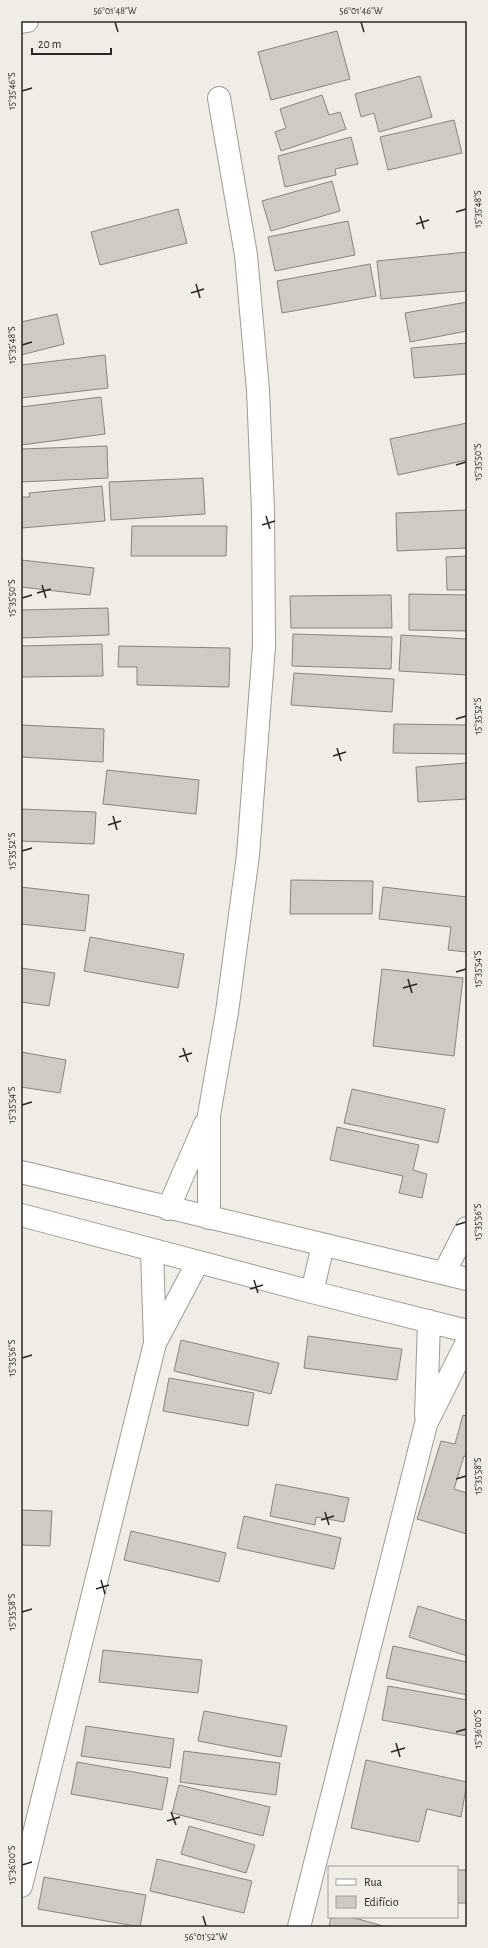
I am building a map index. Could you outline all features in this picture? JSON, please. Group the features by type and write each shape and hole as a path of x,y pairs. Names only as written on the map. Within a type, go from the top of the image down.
{"street":[{"path":"21,22 27,21"},
{"path":"209,1218 209,1115 227,1012 248,855 264,646 263,510 258,390 246,255 219,98"},
{"path":"168,1209 209,1115"},
{"path":"21,1172 168,1209 467,1279"},
{"path":"21,1215 312,1292 467,1331"},
{"path":"444,1273 467,1228"},
{"path":"312,1292 323,1245"},
{"path":"152,1250 155,1343"},
{"path":"21,1886 155,1343 198,1262"},
{"path":"426,1424 429,1321"},
{"path":"299,1927 426,1424 467,1342"}],"building":[{"path":"337,31 350,79 271,100 258,52"},
{"path":"420,76 432,117 379,132 374,113 361,117 355,94"},
{"path":"322,95 329,115 340,112 346,129 281,151 275,132 286,128 280,109"},
{"path":"454,120 462,153 388,170 380,137"},
{"path":"351,137 358,164 335,169 336,175 285,187 278,156"},
{"path":"332,181 340,211 271,231 262,201"},
{"path":"178,209 187,243 100,265 91,232"},
{"path":"348,221 355,255 275,271 268,237"},
{"path":"467,252 467,291 381,299 377,261"},
{"path":"370,264 376,296 282,313 277,281"},
{"path":"467,302 467,331 410,342 405,313"},
{"path":"57,314 64,344 21,355 21,322"},
{"path":"467,343 467,374 414,378 411,348"},
{"path":"105,355 108,388 21,398 21,365"},
{"path":"101,397 105,434 21,445 21,407"},
{"path":"467,423 467,460 398,475 390,439"},
{"path":"107,446 108,478 21,482 21,449"},
{"path":"203,478 205,514 111,520 109,482"},
{"path":"102,486 105,521 22,528 21,497 30,497 29,493"},
{"path":"467,510 467,548 397,551 396,513"},
{"path":"132,526 227,526 226,556 131,556"},
{"path":"467,556 467,590 447,590 446,557"},
{"path":"21,560 94,568 90,595 21,587"},
{"path":"409,594 467,595 467,631 409,630"},
{"path":"391,595 392,628 291,628 290,596"},
{"path":"108,608 109,635 21,638 21,610"},
{"path":"293,634 392,637 391,669 292,666"},
{"path":"401,635 467,639 467,675 399,671"},
{"path":"102,644 103,676 21,677 21,646"},
{"path":"119,646 230,648 229,687 137,685 137,667 118,667"},
{"path":"294,673 394,679 392,712 291,705"},
{"path":"394,724 467,725 467,754 393,753"},
{"path":"21,725 104,729 103,762 21,757"},
{"path":"467,763 467,799 418,802 416,767"},
{"path":"107,770 199,780 196,814 103,804"},
{"path":"21,809 96,812 94,844 21,841"},
{"path":"291,880 373,881 372,914 290,914"},
{"path":"21,887 89,895 85,931 21,924"},
{"path":"383,887 467,897 467,952 448,950 451,927 379,919"},
{"path":"90,937 184,954 178,988 84,971"},
{"path":"21,968 55,973 49,1006 21,1002"},
{"path":"382,969 463,978 454,1056 373,1046"},
{"path":"21,1052 66,1060 60,1093 21,1087"},
{"path":"352,1089 445,1109 438,1143 344,1123"},
{"path":"337,1127 419,1145 413,1170 427,1174 422,1198 399,1193 403,1176 330,1160"},
{"path":"308,1336 402,1349 397,1380 304,1368"},
{"path":"181,1340 279,1363 271,1394 174,1371"},
{"path":"169,1378 254,1393 248,1426 163,1411"},
{"path":"463,1415 467,1416 467,1457 464,1456 454,1489 467,1493 467,1534 417,1519 441,1441 455,1444"},
{"path":"276,1484 349,1498 344,1522 316,1517 315,1525 270,1516"},
{"path":"21,1510 52,1511 50,1546 21,1545"},
{"path":"244,1516 341,1538 334,1569 237,1548"},
{"path":"131,1531 226,1553 219,1582 124,1560"},
{"path":"418,1606 467,1621 467,1656 409,1637"},
{"path":"393,1646 467,1662 467,1695 386,1678"},
{"path":"103,1650 202,1660 198,1693 99,1682"},
{"path":"388,1686 467,1700 467,1736 382,1720"},
{"path":"204,1711 287,1726 281,1757 198,1741"},
{"path":"86,1726 174,1739 170,1768 81,1756"},
{"path":"184,1751 280,1763 276,1795 180,1782"},
{"path":"366,1760 467,1782 461,1817 427,1809 419,1842 351,1828"},
{"path":"77,1762 168,1778 162,1810 71,1794"},
{"path":"179,1785 270,1807 263,1836 172,1813"},
{"path":"189,1826 255,1845 246,1873 181,1854"},
{"path":"157,1859 252,1881 244,1913 150,1891"},
{"path":"458,1870 467,1870 467,1903 458,1903"},
{"path":"44,1877 146,1895 140,1927 38,1909"},
{"path":"331,1918 355,1918 387,1927 329,1927"}]}
